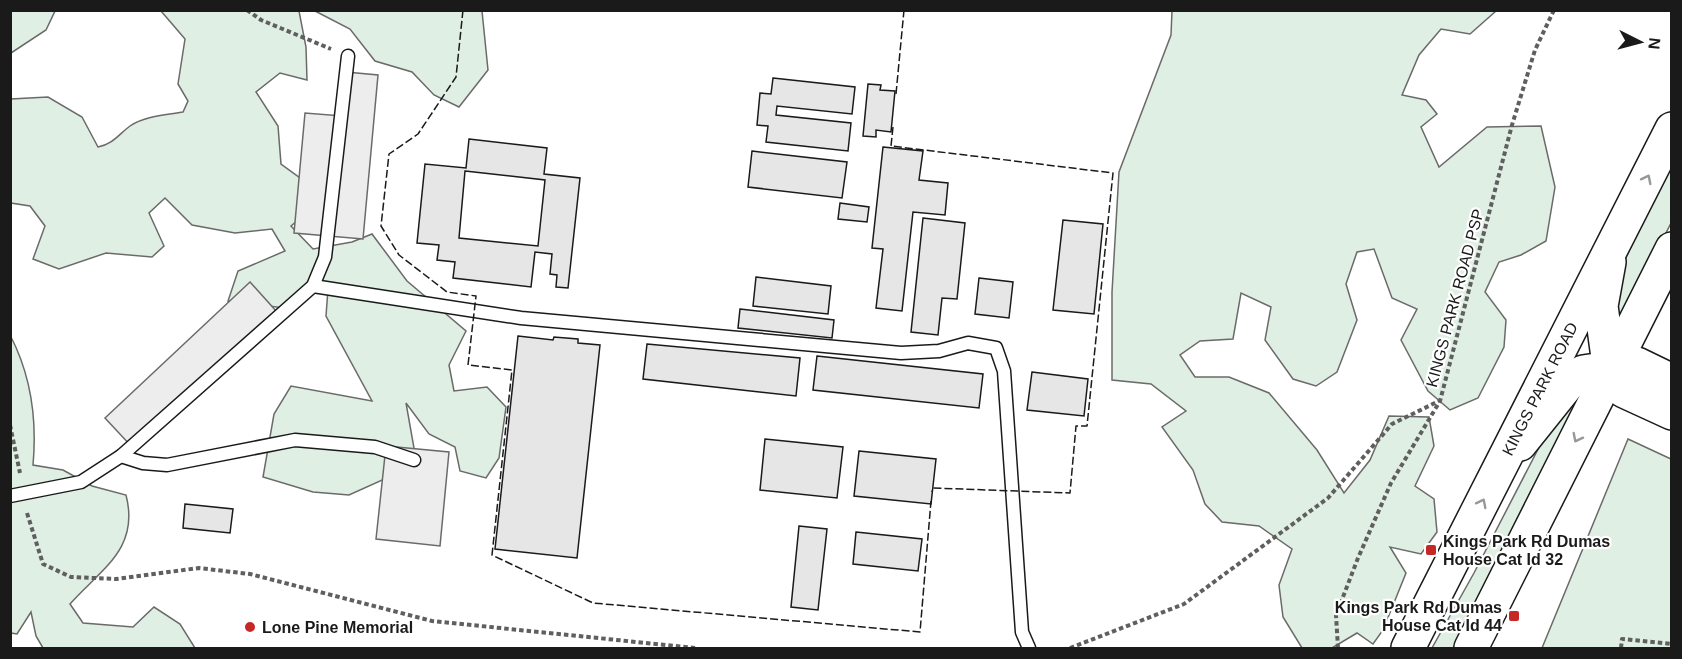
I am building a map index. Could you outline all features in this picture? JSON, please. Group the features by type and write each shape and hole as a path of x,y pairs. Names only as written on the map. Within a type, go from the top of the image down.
{"main road":[{"name":"KINGS PARK ROAD","path":"1408,648 1671,129"},
{"path":"1622,229 1608,264 1601,306 1607,350 1624,374 1671,412"},
{"path":"1471,648 1593,408 1624,374 1636,320 1671,249"},
{"path":"1497,473 1575,377 1592,369 1671,381"}],"lane":[{"path":"10,496 81,482 121,456 313,286 324,257 348,56"},
{"path":"313,286 521,318 889,352 939,351 968,343 996,348 1004,371 1022,632 1029,648"},
{"path":"121,456 142,463 167,465 295,440 375,447 414,460"}],"path":[{"path":"247,10 261,20 348,56"},
{"name":"KINGS PARK ROAD PSP","path":"1338,648 1336,615 1358,558 1390,483 1440,401 1512,125 1536,50 1554,10"},
{"path":"1070,648 1184,604 1328,498 1392,424 1440,401"},
{"path":"10,425 27,519 43,564 71,576 116,579 199,568 250,574 432,621 695,648"},
{"path":"1621,648 1622,639 1671,645"}],"green space":[{"path":"11,10 55,11 46,30 11,53"},
{"path":"161,11 299,11 306,47 307,80 280,73 256,92 278,126 281,164 311,186 313,207 291,226 313,249 352,242 372,234 407,281 466,331 449,365 454,391 487,387 506,407 499,458 486,478 460,471 455,447 429,434 406,403 414,448 398,473 349,495 313,492 263,477 274,414 291,386 372,401 326,316 328,289 308,287 293,309 228,301 238,271 285,251 272,229 235,233 192,225 165,198 149,213 164,246 152,257 106,253 59,269 33,259 45,226 30,206 11,203 11,99 48,97 82,117 98,147 112,141 130,126 142,120 183,112 188,101 178,84 185,39"},
{"path":"315,11 482,11 488,70 459,107 434,95 412,72 375,61 350,29"},
{"path":"1172,11 1496,11 1470,34 1441,29 1419,55 1402,95 1426,100 1437,114 1421,127 1439,167 1487,127 1541,126 1555,187 1546,241 1521,255 1499,262 1485,292 1506,320 1504,347 1478,398 1450,410 1428,391 1401,340 1417,309 1392,298 1374,249 1357,252 1346,284 1357,320 1337,372 1316,386 1293,379 1265,340 1271,307 1241,293 1233,339 1200,341 1180,355 1195,377 1229,377 1269,393 1317,450 1344,493 1370,460 1389,416 1429,417 1434,446 1415,486 1434,499 1437,532 1421,554 1390,547 1406,573 1383,630 1373,644 1357,633 1332,648 1302,648 1283,617 1279,585 1292,549 1259,526 1222,522 1205,504 1193,470 1162,427 1186,411 1151,384 1112,380 1112,292 1119,172 1171,35"},
{"path":"1671,162 1671,223 1619,325 1615,289 1622,260"},
{"path":"10,335 23,366 31,398 34,432 33,465 63,470 92,486 126,495 129,514 128,530 123,544 115,557 70,604 83,623 133,627 154,607 180,624 195,648 43,648 36,636 31,612 17,634 11,633"},
{"path":"1588,381 1455,648 1432,648 1474,573 1563,401"},
{"path":"1628,439 1671,459 1671,648 1542,648"}],"shaded area":[{"path":"346,72 378,75 363,239 294,233 305,113 342,116"},
{"path":"250,282 277,312 132,447 105,418"},
{"path":"386,446 449,452 440,546 376,539"}],"building":[{"path":"773,78 855,87 852,114 777,106 776,115 851,123 848,151 766,142 768,126 757,125 760,93 771,94"},
{"path":"868,84 881,85 880,90 895,91 891,132 876,130 876,137 863,136"},
{"path":"469,139 547,148 544,174 580,178 568,288 556,287 557,275 550,274 552,254 535,252 531,287 453,278 455,262 437,260 439,245 417,243 425,164 466,168","holes":["465,171 545,180 538,246 459,238"]},
{"path":"883,147 923,151 919,180 948,183 945,215 913,212 902,311 876,308 883,249 872,248"},
{"path":"752,151 847,162 842,198 748,187"},
{"path":"840,203 869,207 867,222 838,219"},
{"path":"923,218 965,223 957,299 942,298 938,335 911,332"},
{"path":"1063,220 1103,224 1094,314 1053,310"},
{"path":"756,277 831,286 828,314 753,306"},
{"path":"979,278 1013,282 1009,318 975,314"},
{"path":"740,309 834,320 832,338 738,328"},
{"path":"518,336 553,340 554,337 578,339 578,343 600,345 577,558 495,549"},
{"path":"647,344 800,358 796,396 643,379"},
{"path":"817,356 983,374 979,408 813,390"},
{"path":"1032,372 1088,379 1084,416 1027,410"},
{"path":"765,439 843,447 837,498 760,490"},
{"path":"859,451 936,459 931,504 854,496"},
{"path":"185,504 233,509 230,533 183,528"},
{"path":"799,526 827,529 818,610 791,607"},
{"path":"856,532 922,539 918,571 853,564"}],"fence":[{"path":"463,10 456,77 418,134 389,154 381,226 399,255 447,292 476,296 468,365 512,370 492,555 593,603 920,632 931,501"},
{"path":"896,94 904,10"},
{"path":"893,127 891,146 1113,173 1087,426 1076,426 1070,493 933,488 932,492"}],"place":[{"name":"Kings Park Rd Dumas House Cat Id 32","path":"1431,550"},
{"name":"Kings Park Rd Dumas House Cat Id 44","path":"1514,616"},
{"name":"Lone Pine Memorial","path":"250,627"}]}
